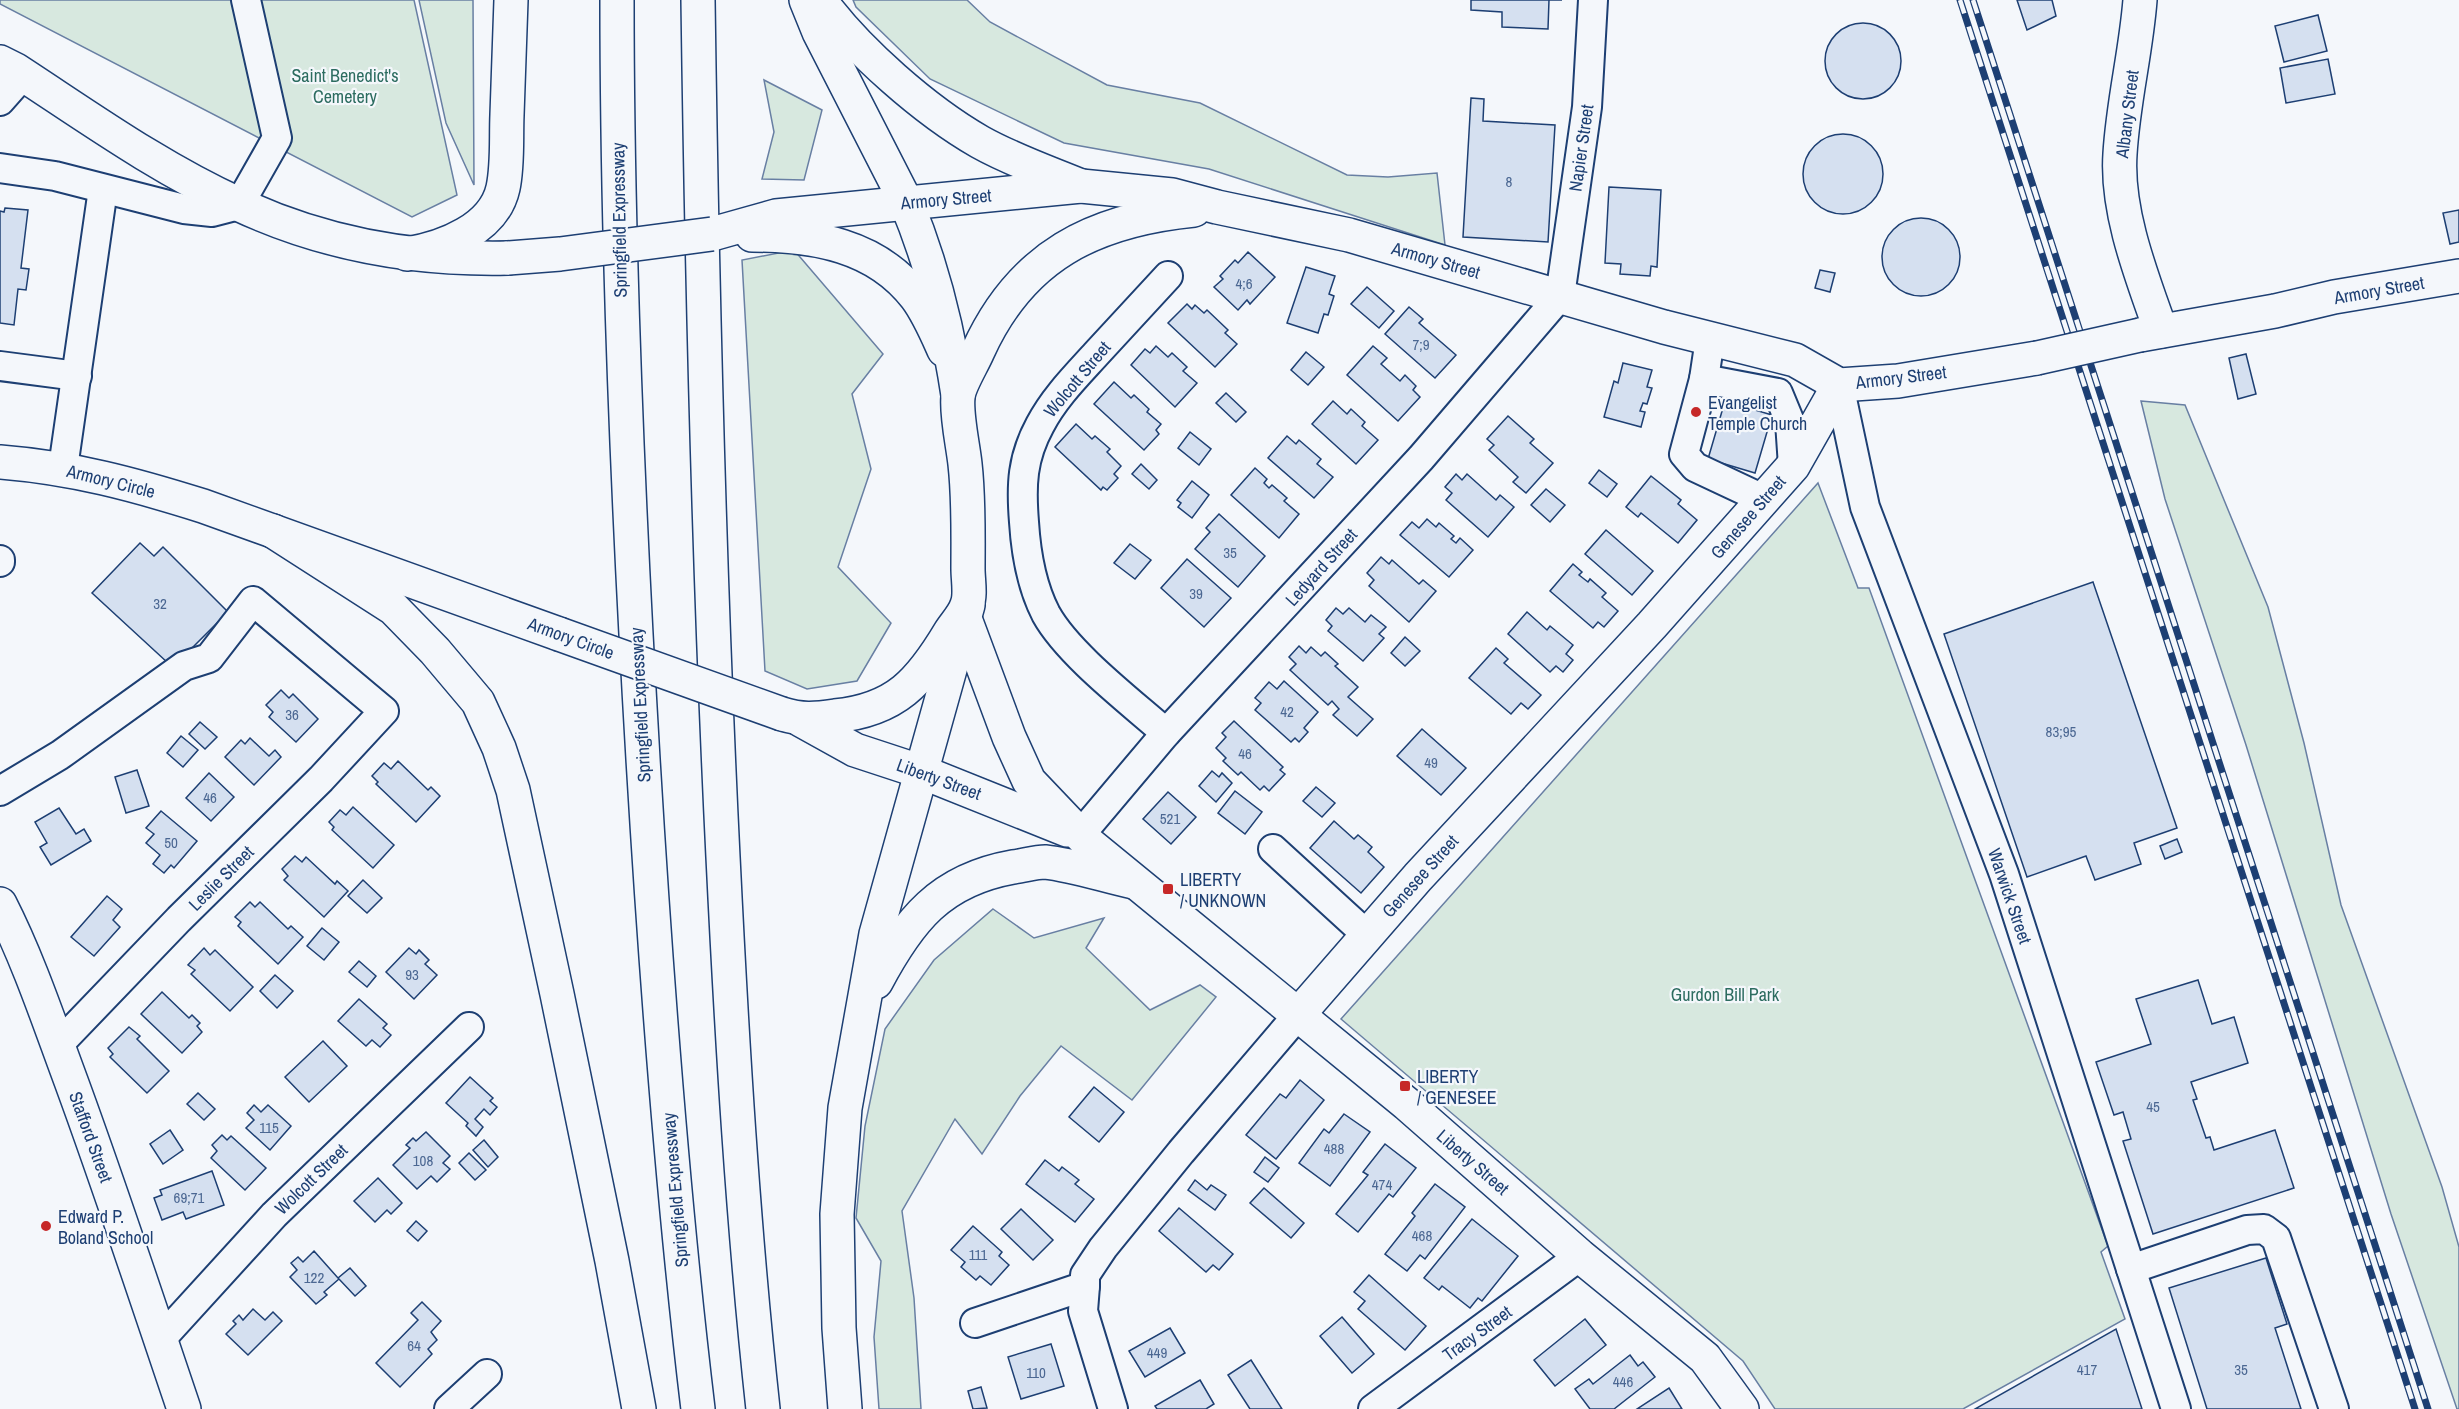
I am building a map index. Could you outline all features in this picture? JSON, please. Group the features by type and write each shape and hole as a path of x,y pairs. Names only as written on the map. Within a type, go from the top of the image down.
{"main road":[{"path":"10,65 162,164 239,205 321,235 407,254 444,245 463,235 486,217 500,197 505,167 511,0"},
{"name":"Springfield Expressway","path":"617,0 621,316 639,691 670,1131 686,1312 698,1409"},
{"path":"698,0 704,399 718,760 738,1132 763,1409"},
{"path":"806,0 819,32 916,226 946,326 956,386 969,521 966,610 876,934 844,1108 837,1214 838,1328 845,1409"},
{"path":"820,0 831,15 876,61 931,109 980,141 1019,162 1081,186"},
{"name":"Albany Street","path":"2140,0 2137,44 2120,155 2125,214 2150,333"},
{"name":"Armory Street","path":"407,254 472,259 570,253 765,227 776,216 1081,186 1172,195 1349,235 1710,339 1795,360 1839,385 1898,381 2037,358 2150,333 2451,277"},
{"name":"Armory Street","path":"956,386 988,328 1004,305 1027,277 1057,251 1090,233 1155,214 1217,207"},
{"path":"765,227 796,236 834,242 868,257 897,277 917,299 932,324 956,386"},
{"name":"Genesee Street","path":"1297,1016 1367,935 1652,625 1793,466 1839,385"},
{"name":"Armory Circle","path":"0,462 63,468 157,491 791,717 847,715 882,706 897,697 912,686 926,671 966,610"},
{"path":"273,531 393,608 435,651 478,702 499,748 513,790 555,983 612,1261 639,1409"},
{"name":"Liberty Street","path":"966,610 1008,737 1029,781 1080,835 1134,882 1407,1104 1580,1256 1705,1358 1742,1409"},
{"name":"Liberty Street","path":"791,717 855,750 922,772 1080,835"},
{"path":"862,1007 892,951 913,922 939,896 987,872 1043,862 1134,882"},
{"name":"Stafford Street","path":"0,904 9,946 58,1046 184,1409"}],"street":[{"path":"0,168 55,176 184,208 213,212 239,205 277,138 246,0"},
{"name":"Napier Street","path":"1560,296 1587,107 1593,0"},
{"path":"0,101 10,65"},
{"path":"63,468 103,189"},
{"name":"Wolcott Street","path":"1166,733 1070,645 1047,616 1035,589 1026,554 1022,503 1025,457 1040,424 1062,390 1168,276"},
{"name":"Ledyard Street","path":"1080,835 1166,733 1421,458 1560,296"},
{"path":"1710,339 1704,379 1684,454 1695,467 1763,499"},
{"path":"0,366 77,376"},
{"path":"1704,379 1778,393 1790,422 1793,466"},
{"name":"Warwick Street","path":"1839,385 1865,507 2004,874 2176,1409"},
{"name":"Leslie Street","path":"0,791 60,755 184,666 209,658 253,602 384,711 321,779 180,919 58,1046"},
{"path":"1273,849 1367,935"},
{"name":"Genesee Street","path":"1084,1286 1085,1275 1103,1248 1180,1152 1297,1016"},
{"name":"Wolcott Street","path":"160,1340 274,1215 469,1027"},
{"path":"2131,1269 2247,1230 2264,1230 2276,1238 2334,1409"},
{"name":"Tracy Street","path":"1373,1409 1580,1256"},
{"path":"975,1323 1084,1286 1083,1311 1113,1409"},
{"path":"449,1409 487,1374"}],"green space":[{"name":"Saint Benedict's Cemetery","path":"0,0 414,0 457,195 412,217 0,4"},
{"path":"419,0 473,0 474,185 446,123"},
{"path":"853,0 967,0 990,22 1107,85 1200,103 1347,175 1388,177 1437,173 1445,245 1209,169 1064,143 930,79 856,7"},
{"path":"764,80 822,110 804,180 762,179 774,132"},
{"path":"794,250 883,354 852,394 871,469 838,567 891,623 857,681 807,689 765,671 742,260"},
{"path":"2141,401 2185,405 2268,607 2304,743 2341,905 2442,1187 2459,1247 2459,1409 2457,1409 2391,1214 2246,745 2165,499"},
{"name":"Gurdon Bill Park","path":"1818,483 1858,588 1869,588 2108,1246 2101,1252 2125,1319 1963,1409 1775,1409 1743,1361 1341,1019"},
{"path":"993,909 1034,938 1104,918 1086,948 1150,1010 1200,985 1216,997 1132,1100 1061,1046 1020,1096 982,1154 955,1119 902,1211 914,1298 921,1409 879,1409 874,1337 881,1261 856,1218 865,1126 885,1029 934,960"}],"building":[{"path":"1471,0 1549,0 1548,29 1502,27 1502,12 1471,10"},
{"path":"2017,0 2052,0 2056,16 2027,30"},
{"path":"2318,15 2327,51 2284,62 2275,26"},
{"path":"1863,23 1877,26 1890,34 1898,47 1901,61 1898,75 1890,88 1877,96 1863,99 1849,96 1836,88 1828,75 1825,61 1828,47 1836,34 1849,26"},
{"path":"2328,59 2335,94 2286,103 2280,68"},
{"path":"1471,98 1484,99 1483,121 1555,125 1548,242 1463,237"},
{"path":"1843,134 1858,137 1871,146 1880,159 1883,174 1880,189 1871,202 1858,211 1843,214 1828,211 1815,202 1806,189 1803,174 1806,159 1815,146 1828,137"},
{"path":"1609,187 1661,190 1657,267 1651,266 1650,276 1620,274 1621,264 1605,263"},
{"path":"5,208 28,210 21,268 29,269 26,290 18,289 14,325 0,323 0,211 4,212"},
{"path":"2459,210 2459,242 2450,244 2443,213"},
{"path":"1913,218 1929,218 1943,224 1954,235 1960,249 1960,265 1954,279 1943,290 1929,296 1913,296 1899,290 1888,279 1882,265 1882,249 1888,235 1899,224"},
{"path":"1248,252 1275,277 1250,304 1247,300 1238,310 1214,287 1223,279 1220,276 1235,260 1238,263"},
{"path":"1306,267 1335,276 1329,294 1334,296 1328,315 1324,314 1318,333 1287,323"},
{"path":"1820,270 1835,273 1830,292 1815,288"},
{"path":"1367,287 1394,311 1379,328 1351,304"},
{"path":"1187,304 1192,309 1195,305 1204,313 1207,310 1228,330 1225,333 1237,344 1215,367 1168,323"},
{"path":"1409,307 1423,319 1419,323 1456,355 1435,378 1385,334"},
{"path":"1156,346 1168,357 1172,353 1187,367 1183,371 1197,383 1175,407 1131,365 1145,349 1150,353"},
{"path":"1373,346 1387,358 1381,364 1400,381 1405,375 1416,386 1413,390 1420,397 1398,421 1347,375"},
{"path":"1306,352 1324,367 1308,385 1291,370"},
{"path":"2246,354 2256,394 2238,399 2229,358"},
{"path":"1623,363 1652,370 1647,387 1652,388 1647,404 1643,403 1640,411 1645,412 1641,427 1604,417 1614,381 1618,383"},
{"path":"1114,382 1131,398 1134,395 1149,409 1147,412 1161,424 1156,430 1159,434 1144,450 1094,404"},
{"path":"1226,393 1246,412 1236,422 1216,403"},
{"path":"1333,401 1347,414 1351,409 1365,422 1362,426 1378,440 1356,464 1312,424"},
{"path":"1725,401 1772,415 1755,473 1708,459"},
{"path":"1508,416 1534,439 1530,443 1553,463 1526,493 1513,482 1518,477 1489,450 1494,445 1487,439"},
{"path":"1076,424 1092,439 1095,436 1110,449 1107,452 1121,466 1114,474 1118,478 1107,490 1103,487 1101,490 1055,447"},
{"path":"1190,432 1211,449 1199,465 1178,448"},
{"path":"1287,436 1296,444 1299,440 1321,459 1317,464 1333,477 1314,498 1268,458"},
{"path":"1141,464 1157,480 1149,489 1132,474"},
{"path":"1255,468 1267,479 1264,483 1269,488 1272,485 1287,498 1284,501 1299,514 1279,538 1231,495"},
{"path":"1599,470 1617,484 1607,497 1589,483"},
{"path":"1456,474 1462,480 1467,474 1496,500 1500,495 1514,507 1488,537 1446,500 1452,493 1445,487"},
{"path":"1651,476 1681,500 1678,504 1697,520 1678,543 1641,513 1638,517 1626,507"},
{"path":"1192,481 1209,495 1192,518 1178,507 1181,503 1177,500"},
{"path":"1546,489 1565,505 1550,522 1531,505"},
{"path":"1219,514 1265,556 1238,587 1195,549 1210,532 1206,528"},
{"path":"1427,519 1436,527 1439,523 1454,536 1451,539 1456,543 1460,538 1473,550 1449,577 1400,535 1412,522 1419,528"},
{"path":"1606,530 1653,571 1632,595 1585,554"},
{"path":"140,543 154,556 163,547 228,612 179,661 168,663 92,593"},
{"path":"1130,544 1151,560 1135,579 1114,563"},
{"path":"1381,557 1389,564 1392,560 1419,584 1423,580 1436,591 1409,622 1369,586 1374,580 1367,573"},
{"path":"1187,559 1231,598 1204,627 1161,588"},
{"path":"1573,564 1582,572 1579,575 1588,582 1590,579 1606,593 1602,597 1618,611 1604,627 1598,622 1593,628 1550,591"},
{"path":"2093,582 2177,828 2134,843 2141,864 2095,880 2086,856 2027,877 1944,634"},
{"path":"1336,608 1343,614 1349,608 1365,622 1371,615 1386,627 1379,634 1384,638 1363,661 1328,631 1332,626 1326,620"},
{"path":"1527,612 1547,630 1550,626 1573,645 1566,654 1573,660 1563,672 1556,666 1550,672 1508,634"},
{"path":"1405,637 1420,651 1405,666 1391,653"},
{"path":"1299,646 1306,653 1311,647 1321,656 1325,652 1338,664 1335,666 1358,687 1348,697 1373,719 1357,736 1333,715 1339,709 1332,701 1328,705 1290,670 1296,664 1289,657"},
{"path":"1496,648 1508,659 1504,663 1541,695 1528,709 1521,703 1511,714 1469,678"},
{"path":"1284,681 1318,712 1304,728 1308,732 1299,742 1295,738 1291,742 1255,710 1261,703 1255,698 1269,682 1277,689"},
{"path":"281,690 289,698 293,694 318,719 296,742 269,717 273,712 266,705"},
{"path":"1234,721 1283,767 1280,770 1285,774 1269,791 1264,786 1260,790 1241,772 1238,775 1223,761 1226,758 1216,748 1226,737 1222,733"},
{"path":"200,722 217,737 205,749 189,734"},
{"path":"1422,729 1466,768 1441,795 1397,756"},
{"path":"181,736 198,750 183,767 167,753"},
{"path":"250,738 269,756 275,750 281,757 254,785 225,757 241,740 245,744"},
{"path":"398,761 428,790 431,787 440,796 416,822 376,784 378,782 372,776 384,763 391,769"},
{"path":"137,770 149,806 126,813 115,777"},
{"path":"1212,771 1219,777 1222,773 1232,783 1216,802 1199,786"},
{"path":"209,773 234,797 211,821 186,798"},
{"path":"1316,787 1335,803 1322,817 1303,801"},
{"path":"1235,791 1262,812 1245,834 1218,813"},
{"path":"1168,792 1196,817 1171,844 1143,819"},
{"path":"353,807 394,845 373,868 332,830 334,827 329,822 340,810 346,815"},
{"path":"59,808 76,834 84,829 91,841 51,865 40,847 47,843 35,822"},
{"path":"161,811 197,841 174,868 171,865 164,873 153,864 160,855 146,843 154,834 146,828"},
{"path":"1334,821 1354,839 1358,835 1372,847 1368,852 1384,867 1361,893 1310,848"},
{"path":"2177,839 2182,852 2165,859 2160,846"},
{"path":"295,856 302,862 306,857 335,884 337,881 348,891 324,917 284,880 288,876 282,869"},
{"path":"363,880 382,898 367,913 348,896"},
{"path":"107,896 122,909 113,920 120,927 94,956 71,937"},
{"path":"250,902 255,907 260,902 288,929 291,926 303,937 278,964 238,926 241,922 235,917"},
{"path":"322,928 339,942 324,960 307,946"},
{"path":"204,948 210,955 215,950 253,987 230,1011 191,974 195,970 188,965"},
{"path":"409,948 416,954 419,950 429,960 425,964 437,975 414,999 386,972"},
{"path":"359,961 376,976 367,987 349,972"},
{"path":"275,975 293,991 277,1008 260,991"},
{"path":"2198,980 2212,1024 2234,1017 2248,1063 2191,1082 2197,1099 2193,1100 2206,1138 2210,1137 2214,1150 2275,1130 2294,1188 2153,1234 2123,1141 2131,1139 2123,1112 2114,1115 2096,1062 2151,1044 2136,999"},
{"path":"162,992 189,1018 192,1015 200,1023 197,1026 202,1032 182,1053 141,1014"},
{"path":"359,999 387,1024 383,1028 391,1035 380,1047 372,1040 366,1046 338,1021"},
{"path":"129,1027 140,1036 137,1039 169,1071 147,1093 110,1057 113,1054 108,1048"},
{"path":"323,1041 347,1066 309,1102 285,1077"},
{"path":"470,1077 493,1098 490,1101 497,1107 490,1115 484,1109 475,1119 483,1127 476,1136 466,1126 468,1123 446,1103"},
{"path":"1300,1080 1324,1100 1276,1159 1246,1135 1280,1094 1286,1098"},
{"path":"1094,1087 1124,1112 1099,1142 1069,1117"},
{"path":"198,1093 215,1109 204,1120 187,1104"},
{"path":"254,1105 261,1112 268,1105 291,1126 270,1150 246,1128 254,1120 247,1113"},
{"path":"1344,1114 1370,1132 1330,1186 1299,1163 1324,1129 1329,1133"},
{"path":"170,1130 183,1150 163,1164 150,1144"},
{"path":"426,1132 450,1156 443,1163 450,1169 437,1182 431,1176 417,1189 393,1165 410,1148 406,1145 413,1138 416,1141"},
{"path":"222,1135 227,1140 231,1136 266,1168 245,1190 211,1158 217,1151 212,1145"},
{"path":"484,1140 498,1157 488,1167 473,1150"},
{"path":"1385,1144 1416,1168 1393,1197 1389,1194 1358,1232 1336,1214 1368,1175 1363,1172"},
{"path":"469,1153 486,1170 475,1180 459,1163"},
{"path":"1265,1157 1279,1168 1268,1182 1254,1172"},
{"path":"1045,1160 1059,1171 1062,1167 1079,1180 1075,1184 1094,1199 1075,1222 1026,1184"},
{"path":"212,1171 224,1205 186,1219 183,1212 162,1220 154,1198 162,1195 160,1190"},
{"path":"378,1178 402,1203 391,1214 387,1210 375,1222 354,1201"},
{"path":"1195,1180 1207,1190 1211,1185 1226,1195 1215,1210 1188,1190"},
{"path":"1435,1184 1465,1207 1425,1259 1420,1255 1407,1271 1385,1254 1415,1216 1412,1213"},
{"path":"1264,1188 1304,1223 1291,1238 1250,1203"},
{"path":"1179,1208 1233,1254 1219,1270 1213,1265 1206,1272 1159,1231"},
{"path":"1021,1209 1053,1240 1033,1260 1001,1229"},
{"path":"1472,1219 1518,1256 1482,1301 1478,1298 1470,1308 1442,1286 1439,1290 1424,1278"},
{"path":"416,1221 427,1231 418,1241 407,1231"},
{"path":"973,1226 1002,1252 999,1256 1009,1265 991,1285 980,1276 976,1280 961,1267 965,1262 951,1250"},
{"path":"314,1251 338,1278 350,1268 366,1286 355,1296 339,1279 324,1292 327,1295 316,1304 290,1277 297,1270 291,1263 298,1257 303,1262"},
{"path":"2266,1258 2287,1324 2275,1328 2301,1409 2207,1409 2169,1288"},
{"path":"1369,1275 1426,1326 1405,1350 1358,1309 1365,1301 1354,1292"},
{"path":"422,1302 441,1321 431,1332 437,1340 428,1349 432,1354 400,1387 376,1363 418,1320 411,1313"},
{"path":"253,1309 265,1320 273,1312 282,1321 248,1355 226,1334 236,1324 233,1321 239,1315 243,1320"},
{"path":"1342,1317 1374,1354 1352,1373 1320,1336"},
{"path":"1585,1319 1606,1345 1555,1386 1534,1360"},
{"path":"1170,1328 1185,1353 1145,1377 1129,1351"},
{"path":"2116,1329 2142,1409 1975,1409"},
{"path":"1051,1344 1064,1386 1021,1399 1008,1357"},
{"path":"1630,1355 1638,1366 1643,1362 1655,1377 1614,1409 1590,1409 1575,1389 1589,1379 1593,1384"},
{"path":"1251,1360 1282,1409 1250,1409 1228,1375"},
{"path":"1200,1380 1214,1404 1206,1409 1157,1409 1155,1406"},
{"path":"981,1387 987,1408 973,1409 968,1391"},
{"path":"1669,1388 1682,1409 1637,1409"}],"railway":[{"path":"1960,0 2415,1409"},
{"path":"1973,0 2428,1409"}],"place":[{"name":"Evangelist Temple Church","path":"1696,412"},
{"name":"LIBERTY / UNKNOWN","path":"1168,889"},
{"name":"LIBERTY / GENESEE","path":"1405,1086"},
{"name":"Edward P. Boland School","path":"46,1226"}]}
